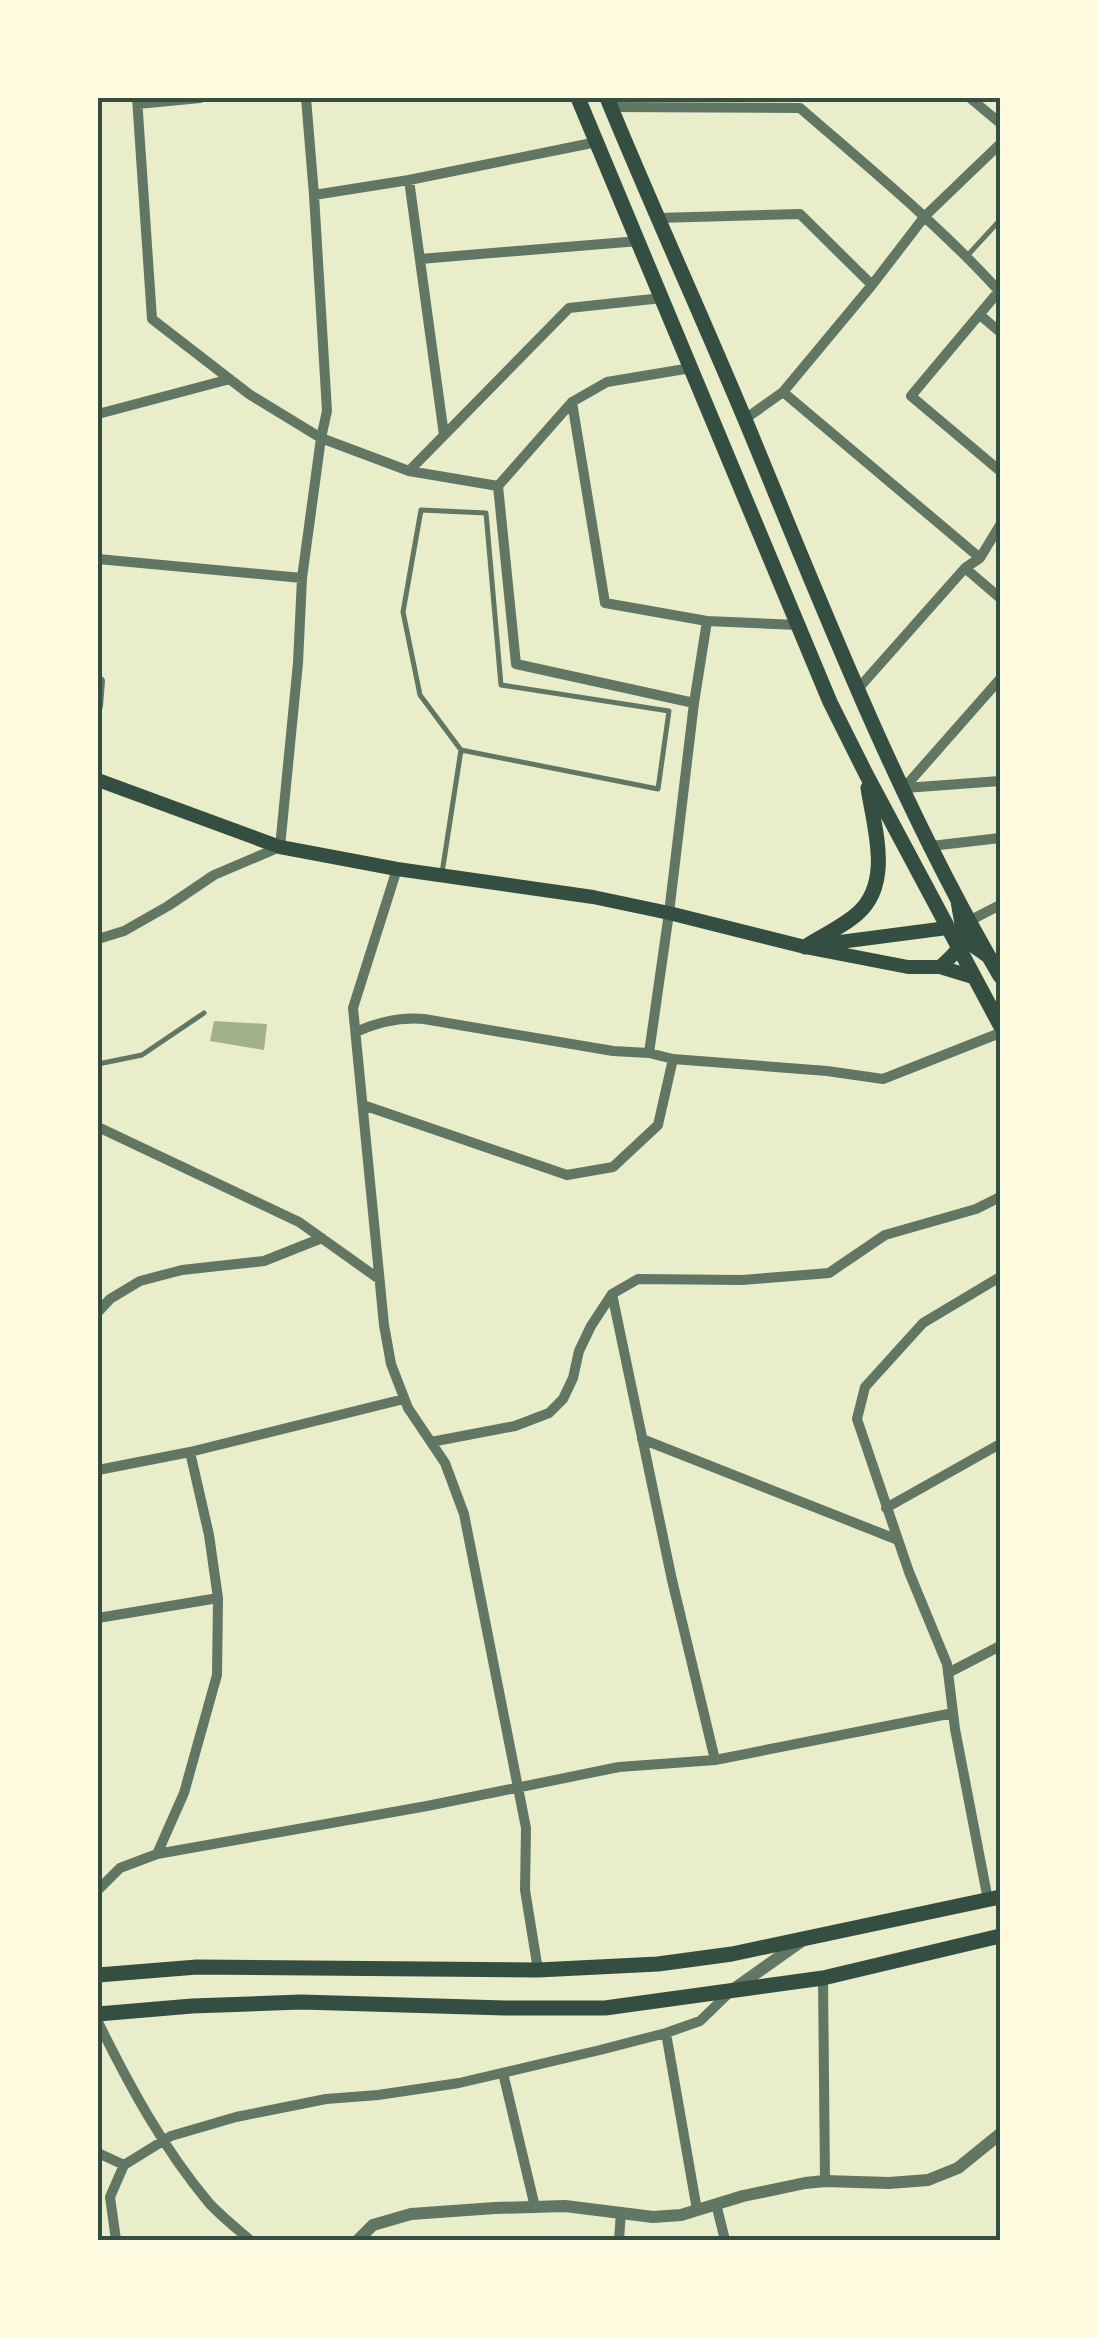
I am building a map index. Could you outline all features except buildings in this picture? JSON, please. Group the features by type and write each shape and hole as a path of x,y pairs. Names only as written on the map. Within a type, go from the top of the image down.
{"main road":[{"path":"578,98 830,702 947,928 962,945 990,958"},
{"path":"609,102 857,690 957,901 1000,976"},
{"path":"804,947 854,916 873,894 879,871 878,853 866,774"},
{"path":"98,780 280,847 397,870 593,897 804,947 908,967 940,967 973,977"},
{"path":"957,901 962,945 973,977 1000,1024"},
{"path":"804,947 947,928"},
{"path":"940,967 962,945"},
{"path":"98,1975 196,1967 538,1970 658,1964 732,1954 994,1899"},
{"path":"98,2018 192,2006 301,2002 605,2008 822,1978 1000,1936"}],"street":[{"path":"200,98 138,101 152,318 249,394 320,438 409,471 498,486"},
{"path":"98,939 124,931 214,876 280,847 302,578 327,411 306,98"},
{"path":"970,98 1000,124"},
{"path":"609,102 800,108 925,216 998,292 910,396 1000,472"},
{"path":"314,196 597,142"},
{"path":"745,420 783,392 925,216 1000,144"},
{"path":"410,180 444,436"},
{"path":"658,218 800,214 872,285"},
{"path":"420,260 638,241"},
{"path":"409,471 568,308 662,298"},
{"path":"980,315 1000,332"},
{"path":"691,368 608,382 572,402 498,486 516,664 694,704"},
{"path":"98,414 230,379"},
{"path":"783,392 980,558"},
{"path":"572,402 605,604 706,620 798,625"},
{"path":"857,690 966,568 980,558 1000,525"},
{"path":"98,558 302,578"},
{"path":"966,568 1000,598"},
{"path":"649,1053 706,620"},
{"path":"904,788 1000,680"},
{"path":"98,706 100,681"},
{"path":"904,788 1000,781"},
{"path":"931,846 1000,838"},
{"path":"397,870 353,1008 379,1279 390,1364 408,1408 446,1462 464,1514 526,1828 525,1890 538,1970"},
{"path":"969,921 1000,905"},
{"path":"356,1032 402,1018 424,1019 673,1059 883,1079 1000,1033"},
{"path":"362,1105 567,1175 613,1166 658,1125 673,1059"},
{"path":"98,1127 300,1222 379,1279"},
{"path":"431,1442 514,1426 549,1413 563,1399 579,1351 612,1294 638,1280 742,1280 829,1274 885,1235 1000,1197"},
{"path":"98,1312 110,1299 140,1281 182,1270 264,1261 322,1238"},
{"path":"994,1899 953,1713 947,1664 886,1508 857,1419 865,1387 923,1322 1000,1277"},
{"path":"612,1294 672,1580 715,1760"},
{"path":"98,1470 190,1452 404,1398"},
{"path":"642,1439 898,1540"},
{"path":"886,1508 1000,1444"},
{"path":"158,1854 184,1793 217,1676 218,1598 210,1535 190,1452"},
{"path":"98,1618 218,1598"},
{"path":"948,1673 1000,1646"},
{"path":"98,1890 120,1868 158,1854 619,1767 715,1760 953,1713"},
{"path":"116,2240 110,2196 124,2165 172,2136 326,2099 459,2083 666,2033 700,2020 729,1992 805,1939"},
{"path":"822,1978 825,2180"},
{"path":"98,2018 128,2082 164,2141 210,2204 250,2240"},
{"path":"666,2033 697,2210"},
{"path":"504,2072 535,2207"},
{"path":"358,2240 373,2225 412,2214 565,2206 653,2217 825,2180 928,2180 958,2168 1000,2134"},
{"path":"98,2153 124,2165"},
{"path":"716,2204 725,2240"},
{"path":"619,2240 621,2212"}],"lane":[{"path":"967,256 1000,220"},
{"path":"441,876 461,750 420,695 403,612 421,510 486,513 501,685 669,711 658,790 461,750"},
{"path":"98,1064 142,1055 204,1013"}],"shaded area":[{"path":"214,1021 267,1024 264,1050 210,1041"}]}
